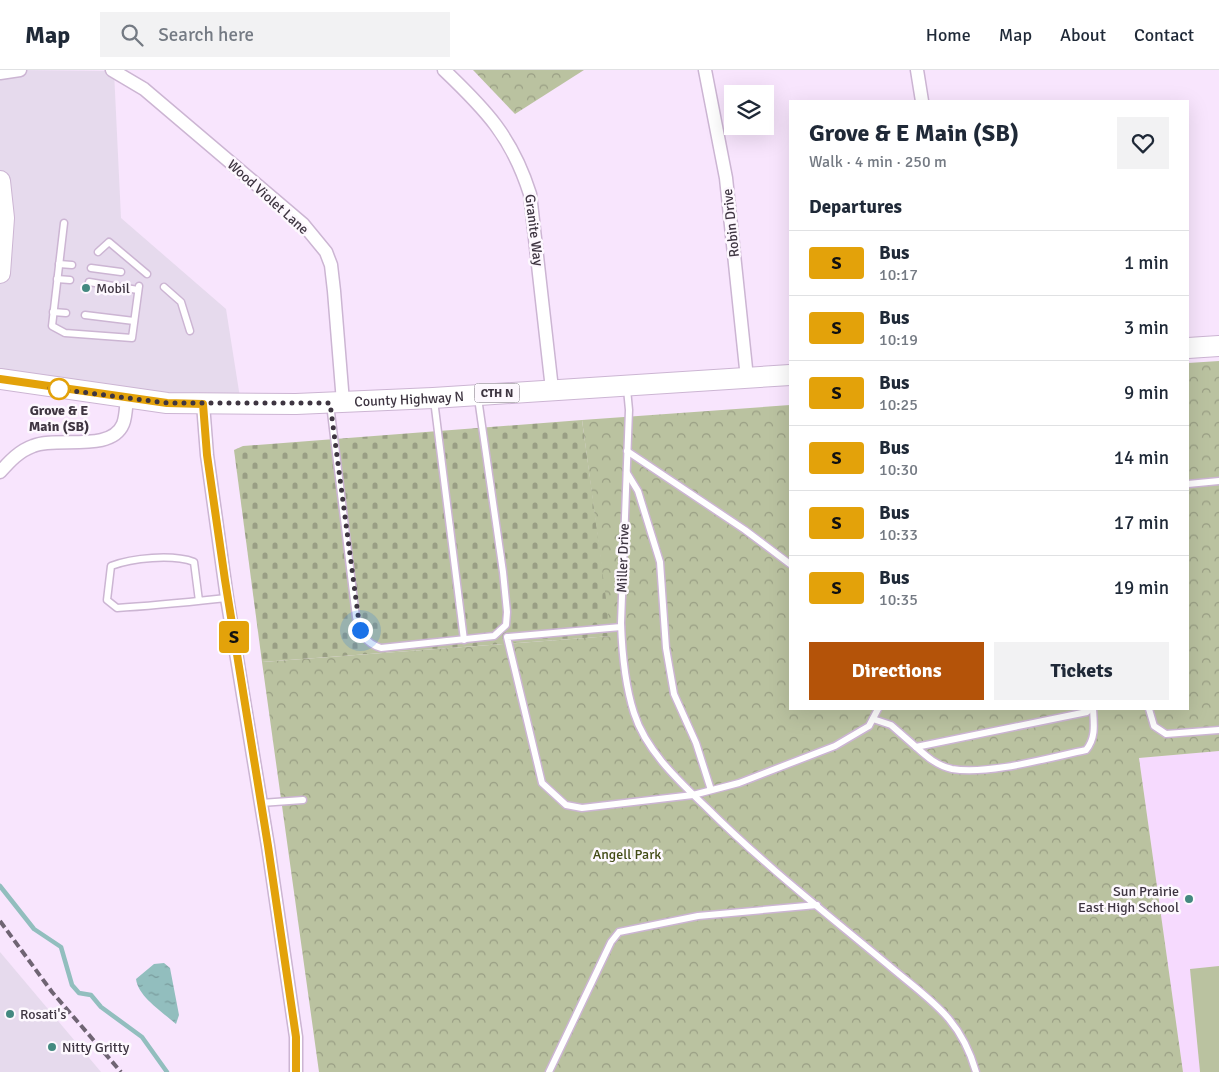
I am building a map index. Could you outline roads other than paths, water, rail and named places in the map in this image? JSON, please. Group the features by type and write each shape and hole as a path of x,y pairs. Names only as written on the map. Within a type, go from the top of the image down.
{"main road":[{"path":"0,181 4,218 0,273"},
{"path":"1189,348 1219,346"},
{"name":"County Highway N","path":"0,379 167,403 203,404 433,398 789,375"}],"street":[{"path":"0,73 20,70"},
{"name":"Wood Violet Lane","path":"112,70 144,89 295,218 326,252 331,265 333,283 336,402"},
{"name":"Granite Way","path":"444,70 498,125 513,149 522,170 530,194 552,390"},
{"name":"Robin Drive","path":"705,70 726,178 747,378"},
{"path":"918,70 922,100"},
{"path":"0,472 19,453 35,445 108,440 119,431 124,423 127,398"},
{"path":"203,404 207,455 227,598 261,803 296,1037 296,1072"}],"lane":[{"path":"64,223 52,326 65,333 132,338 138,288 89,282"},
{"path":"98,252 109,242 147,274"},
{"path":"59,264 72,266"},
{"path":"91,268 121,272"},
{"path":"57,279 70,280"},
{"path":"164,287 181,302 190,331"},
{"path":"53,312 66,313"},
{"path":"85,315 134,321"},
{"name":"Miller Drive","path":"626,385 629,410 621,627 628,685 634,714 652,748 693,795 737,839 946,1013 970,1052 976,1072"},
{"path":"336,402 352,589 360,630 366,641 381,648 494,636 500,633 506,625 508,612 478,394"},
{"path":"433,398 464,640"},
{"path":"627,451 745,530 789,563"},
{"path":"626,472 638,491 660,562 666,648 674,694 696,743 711,790"},
{"path":"1189,484 1219,481"},
{"path":"199,601 194,562 184,558 127,560 111,566 107,600 116,608 199,601 227,598"},
{"path":"621,627 507,637 542,783 566,805 582,808 693,795 711,790 785,767 835,746 869,726 878,710"},
{"path":"916,747 1091,710"},
{"path":"873,719 891,725 931,760 951,769 999,768 1086,750 1092,744 1094,732 1092,710"},
{"path":"1149,710 1154,726 1166,734 1219,730"},
{"path":"261,803 304,800"},
{"path":"549,1072 611,942 619,932 698,916 817,905"}],"water":[{"path":"164,963 170,968 179,1015 176,1024 146,998 141,992 136,979 154,964"}],"waterway":[{"path":"0,886 34,929 61,947 72,985 79,993 91,995 101,1007 142,1037 167,1072"}],"railway":[{"path":"0,921 52,992 121,1072"}],"place":[{"name":"Mobil","path":"86,288"},
{"name":"Grove & E Main (SB)","path":"59,389"},
{"name":"Sun Prairie East High School","path":"1189,899"},
{"name":"Rosati's","path":"10,1014"},
{"name":"Nitty Gritty","path":"52,1047"}],"park label":[{"name":"Angell Park","path":"627,854"}]}
